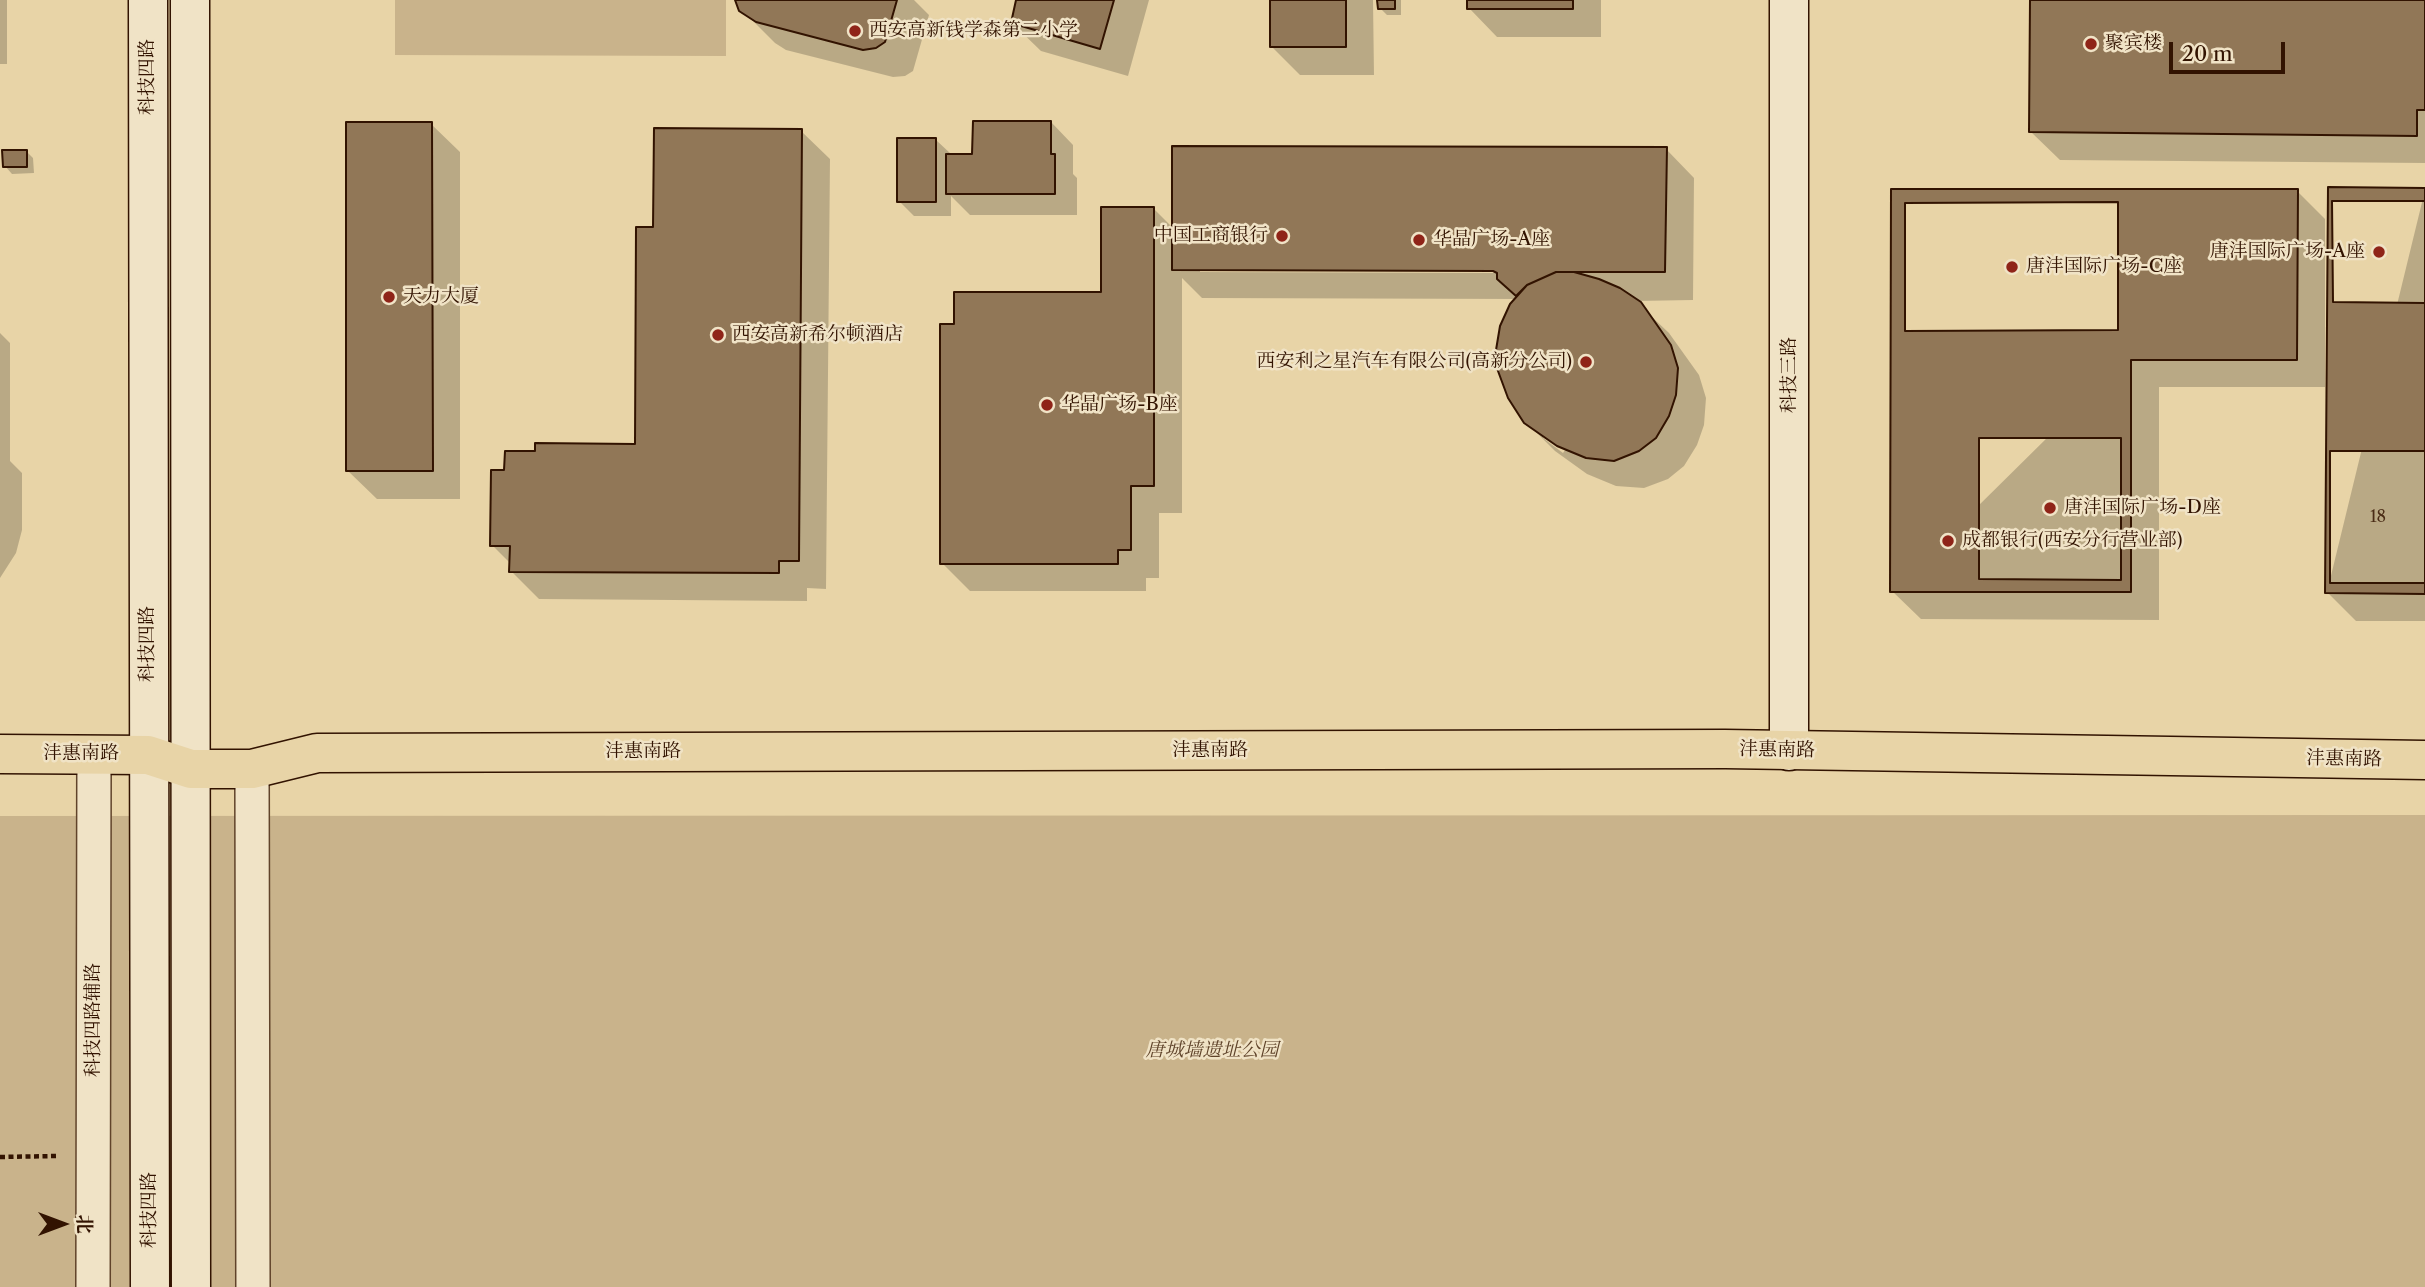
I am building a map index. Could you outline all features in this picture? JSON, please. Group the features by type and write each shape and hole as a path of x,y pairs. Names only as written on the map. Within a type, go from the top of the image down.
{"main road":[{"name":"沣惠南路","path":"0,754 148,755 191,769 253,769 317,753 1789,751 2425,760"}],"street":[{"name":"科技四路","path":"148,0 150,1287"},
{"path":"190,0 191,1287"},
{"name":"科技三路","path":"1789,0 1789,751"},
{"name":"科技四路辅路","path":"93,1287 94,753"},
{"path":"253,769 253,1287"}],"path":[{"path":"0,1157 56,1156 56,1170"}],"green space":[{"path":"395,0 726,0 726,56 395,55"},
{"name":"唐城墙遗址公园","path":"2425,815 2425,1287 0,1287 0,816"}],"building":[{"path":"735,0 897,0 885,42 876,48 863,50 756,22 739,11"},
{"path":"1016,0 1114,0 1100,49 1011,23"},
{"path":"1270,0 1346,0 1346,47 1270,47"},
{"path":"1377,0 1395,0 1395,9 1378,9"},
{"path":"1467,0 1573,0 1573,9 1467,9"},
{"path":"2030,0 2425,0 2425,110 2417,110 2417,136 2029,132"},
{"path":"973,121 1051,121 1051,154 1055,154 1055,194 946,194 946,154 972,154"},
{"name":"天力大厦","path":"346,122 432,122 433,471 346,471"},
{"name":"西安高新希尔顿酒店","path":"654,128 802,129 799,561 779,561 779,573 509,572 510,546 490,546 491,470 504,470 505,451 535,451 535,443 635,444 636,227 653,227"},
{"path":"897,138 936,138 936,202 897,202"},
{"name":"华晶广场-A座","path":"1172,146 1667,147 1665,272 1556,272 1527,285 1516,296 1497,279 1497,273 1493,271 1172,270"},
{"path":"2,150 27,150 27,167 3,167"},
{"path":"2328,187 2425,188 2425,594 2325,593"},
{"path":"1891,189 2298,189 2297,360 2131,360 2131,592 1890,592"},
{"name":"唐沣国际广场-A座","path":"2332,201 2425,201 2425,303 2333,302"},
{"name":"唐沣国际广场-C座","path":"2118,202 2118,330 1905,331 1905,203"},
{"name":"华晶广场-B座","path":"1101,207 1154,207 1154,486 1131,486 1131,550 1118,550 1118,564 940,564 940,324 954,324 954,292 1101,292"},
{"name":"西安利之星汽车有限公司(高新分公司)","path":"1556,272 1574,272 1620,288 1641,302 1671,345 1678,368 1676,395 1669,416 1656,438 1639,451 1614,461 1586,458 1557,446 1524,423 1508,398 1498,371 1495,356 1500,326 1510,304 1527,285"},
{"name":"唐沣国际广场-D座","path":"1979,438 2121,438 2121,580 1979,579"},
{"path":"2330,451 2425,451 2425,583 2330,583"}],"place":[{"name":"西安高新钱学森第二小学","path":"855,31"},
{"name":"聚宾楼","path":"2091,44"},
{"name":"中国工商银行","path":"1282,236"},
{"name":"华晶广场-A座","path":"1419,240"},
{"name":"唐沣国际广场-A座","path":"2379,252"},
{"name":"唐沣国际广场-C座","path":"2012,267"},
{"name":"天力大厦","path":"389,297"},
{"name":"西安高新希尔顿酒店","path":"718,335"},
{"name":"西安利之星汽车有限公司(高新分公司)","path":"1586,362"},
{"name":"华晶广场-B座","path":"1047,405"},
{"name":"唐沣国际广场-D座","path":"2050,508"},
{"name":"成都银行(西安分行营业部)","path":"1948,541"}]}
